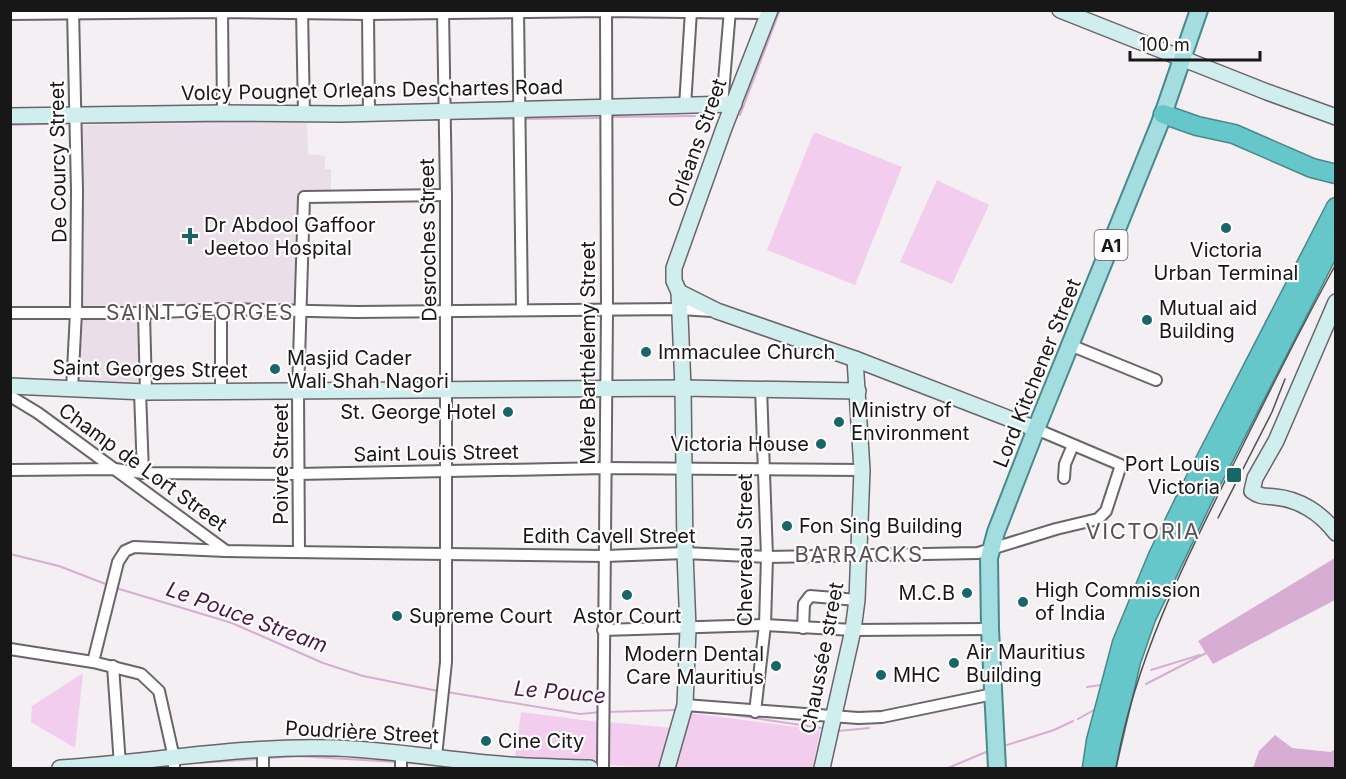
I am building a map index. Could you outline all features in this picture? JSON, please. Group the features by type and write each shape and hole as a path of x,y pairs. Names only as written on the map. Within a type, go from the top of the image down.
{"highway":[{"path":"1163,114 1197,126 1234,134 1321,171 1335,174"},
{"path":"1332,236 1335,198"},
{"path":"1092,768 1110,715 1123,665 1332,236 1335,207"},
{"path":"1106,768 1110,715"}],"main road":[{"name":"Lord Kitchener Street","path":"991,550 1036,429 1163,114 1200,10"},
{"name":"A1","path":"991,550 989,558 990,629 997,757"}],"street":[{"path":"1060,10 1183,60 1335,117"},
{"path":"10,14 222,11 368,14 518,11 769,12"},
{"path":"222,11 223,113"},
{"path":"518,11 522,310"},
{"name":"Mère Barthélemy Street","path":"603,768 607,310 606,11"},
{"path":"685,106 691,11"},
{"path":"728,104 730,11"},
{"name":"De Courcy Street","path":"72,390 76,312 74,12"},
{"path":"302,12 304,114"},
{"name":"Desroches Street","path":"436,756 445,680 447,390 443,12"},
{"name":"Orléans Street","path":"667,768 685,705 688,628 680,309 674,268 725,125 728,104 769,12"},
{"path":"368,14 369,113"},
{"name":"Volcy Pougnet Orleans Deschartes Road","path":"10,116 76,120 223,113 369,113 445,118 606,115 685,106 728,104"},
{"path":"703,106 712,107 720,113 725,125"},
{"name":"Poivre Street","path":"299,552 298,392 304,197 446,195"},
{"path":"679,292 717,311 855,358 1073,445 1065,464 1064,478"},
{"path":"1335,302 1269,455 1255,478 1252,491 1265,497 1300,503 1318,515 1335,533"},
{"path":"10,313 144,313 221,309 446,312 680,309 717,311"},
{"path":"221,309 221,392"},
{"path":"143,473 144,313"},
{"path":"1070,345 1155,380"},
{"name":"Chaussée street","path":"822,768 858,600 862,470 855,358"},
{"name":"Saint Georges Street","path":"12,390 38,388 143,392 298,392 683,387 858,391"},
{"name":"Champ de Lort Street","path":"38,388 33,393 33,399 38,413"},
{"name":"Chevreau Street","path":"755,712 765,625 767,557 761,388"},
{"name":"Champ de Lort Street","path":"12,390 38,413 226,551"},
{"name":"Edith Cavell Street","path":"93,662 120,556 129,548 605,556 685,553 767,557 978,553 1056,529 1098,519 1106,511 1121,465 1073,445"},
{"name":"Saint Louis Street","path":"10,470 115,469 143,473 298,474 606,468 862,470"},
{"path":"803,628 804,604 810,596 858,600"},
{"path":"603,630 765,625 853,630 990,629"},
{"path":"10,649 93,662 141,674 159,691 174,763"},
{"path":"113,666 120,765"},
{"path":"685,705 832,717 882,717 993,700"},
{"name":"Poudrière Street","path":"60,768 174,763 263,749 337,748 401,761 436,756 499,766 590,768"},
{"path":"263,749 263,768"}],"shaded area":[{"name":"Dr Abdool Gaffoor Jeetoo Hospital","path":"307,122 308,154 325,156 325,169 331,169 331,191 298,192 298,304 83,307 81,125"},
{"path":"814,132 902,167 855,285 767,250"},
{"path":"937,180 989,205 952,284 900,262"},
{"path":"78,315 141,316 140,382 79,381"},
{"path":"1335,558 1335,600 1213,664 1198,641"},
{"path":"83,673 75,748 31,722 32,706"},
{"path":"521,712 598,722 599,763 515,757"},
{"path":"690,713 820,730 813,768 673,768"},
{"path":"609,722 673,728 662,768 607,765"},
{"path":"1275,735 1292,748 1331,752 1335,749 1335,768 1253,768 1259,751"}],"waterway":[{"path":"740,115 780,10"},
{"path":"610,117 695,116"},
{"path":"523,119 602,118"},
{"path":"448,119 515,119"},
{"path":"391,120 440,120"},
{"path":"79,123 281,121"},
{"path":"10,125 71,123"},
{"name":"Le Pouce Stream","path":"10,554 59,566 108,585"},
{"name":"Le Pouce Stream","path":"116,588 232,623 323,663 363,676 438,691"},
{"path":"1146,684 1206,653"},
{"name":"Le Pouce","path":"1151,670 1200,655"},
{"name":"Le Pouce","path":"1087,687 1101,685"},
{"name":"Le Pouce","path":"447,692 580,714 601,712"},
{"name":"Le Pouce","path":"607,712 676,710"},
{"path":"1078,719 1094,710"},
{"name":"Le Pouce","path":"689,711 714,712 821,728"},
{"path":"1004,746 1054,730 1073,721"},
{"name":"Le Pouce","path":"838,731 869,728"},
{"path":"948,768 986,752"},
{"path":"268,758 297,756 396,762"},
{"path":"179,764 258,759"},
{"path":"406,763 427,764"}],"tram line":[{"path":"1116,768 1137,685 1166,605 1263,404 1336,264"},
{"path":"1218,518 1272,412 1285,379"}],"place":[{"name":"Victoria Urban Terminal","path":"1226,228"},
{"name":"Dr Abdool Gaffoor Jeetoo Hospital","path":"190,236"},
{"name":"Mutual aid Building","path":"1147,320"},
{"name":"Immaculee Church","path":"646,352"},
{"name":"Masjid Cader Wali Shah Nagori","path":"275,369"},
{"name":"St. George Hotel","path":"508,412"},
{"name":"Ministry of Environment","path":"839,422"},
{"name":"Victoria House","path":"821,444"},
{"name":"Port Louis Victoria","path":"1234,475"},
{"name":"Fon Sing Building","path":"787,526"},
{"name":"M.C.B","path":"967,593"},
{"name":"Astor Court","path":"627,595"},
{"name":"High Commission of India","path":"1023,602"},
{"name":"Supreme Court","path":"397,616"},
{"name":"Air Mauritius Building","path":"954,663"},
{"name":"Modern Dental Care Mauritius","path":"776,666"},
{"name":"MHC","path":"881,675"},
{"name":"Cine City","path":"486,741"}],"district":[{"name":"SAINT GEORGES","path":"200,312"},
{"name":"VICTORIA","path":"1143,531"},
{"name":"BARRACKS","path":"859,554"}]}
